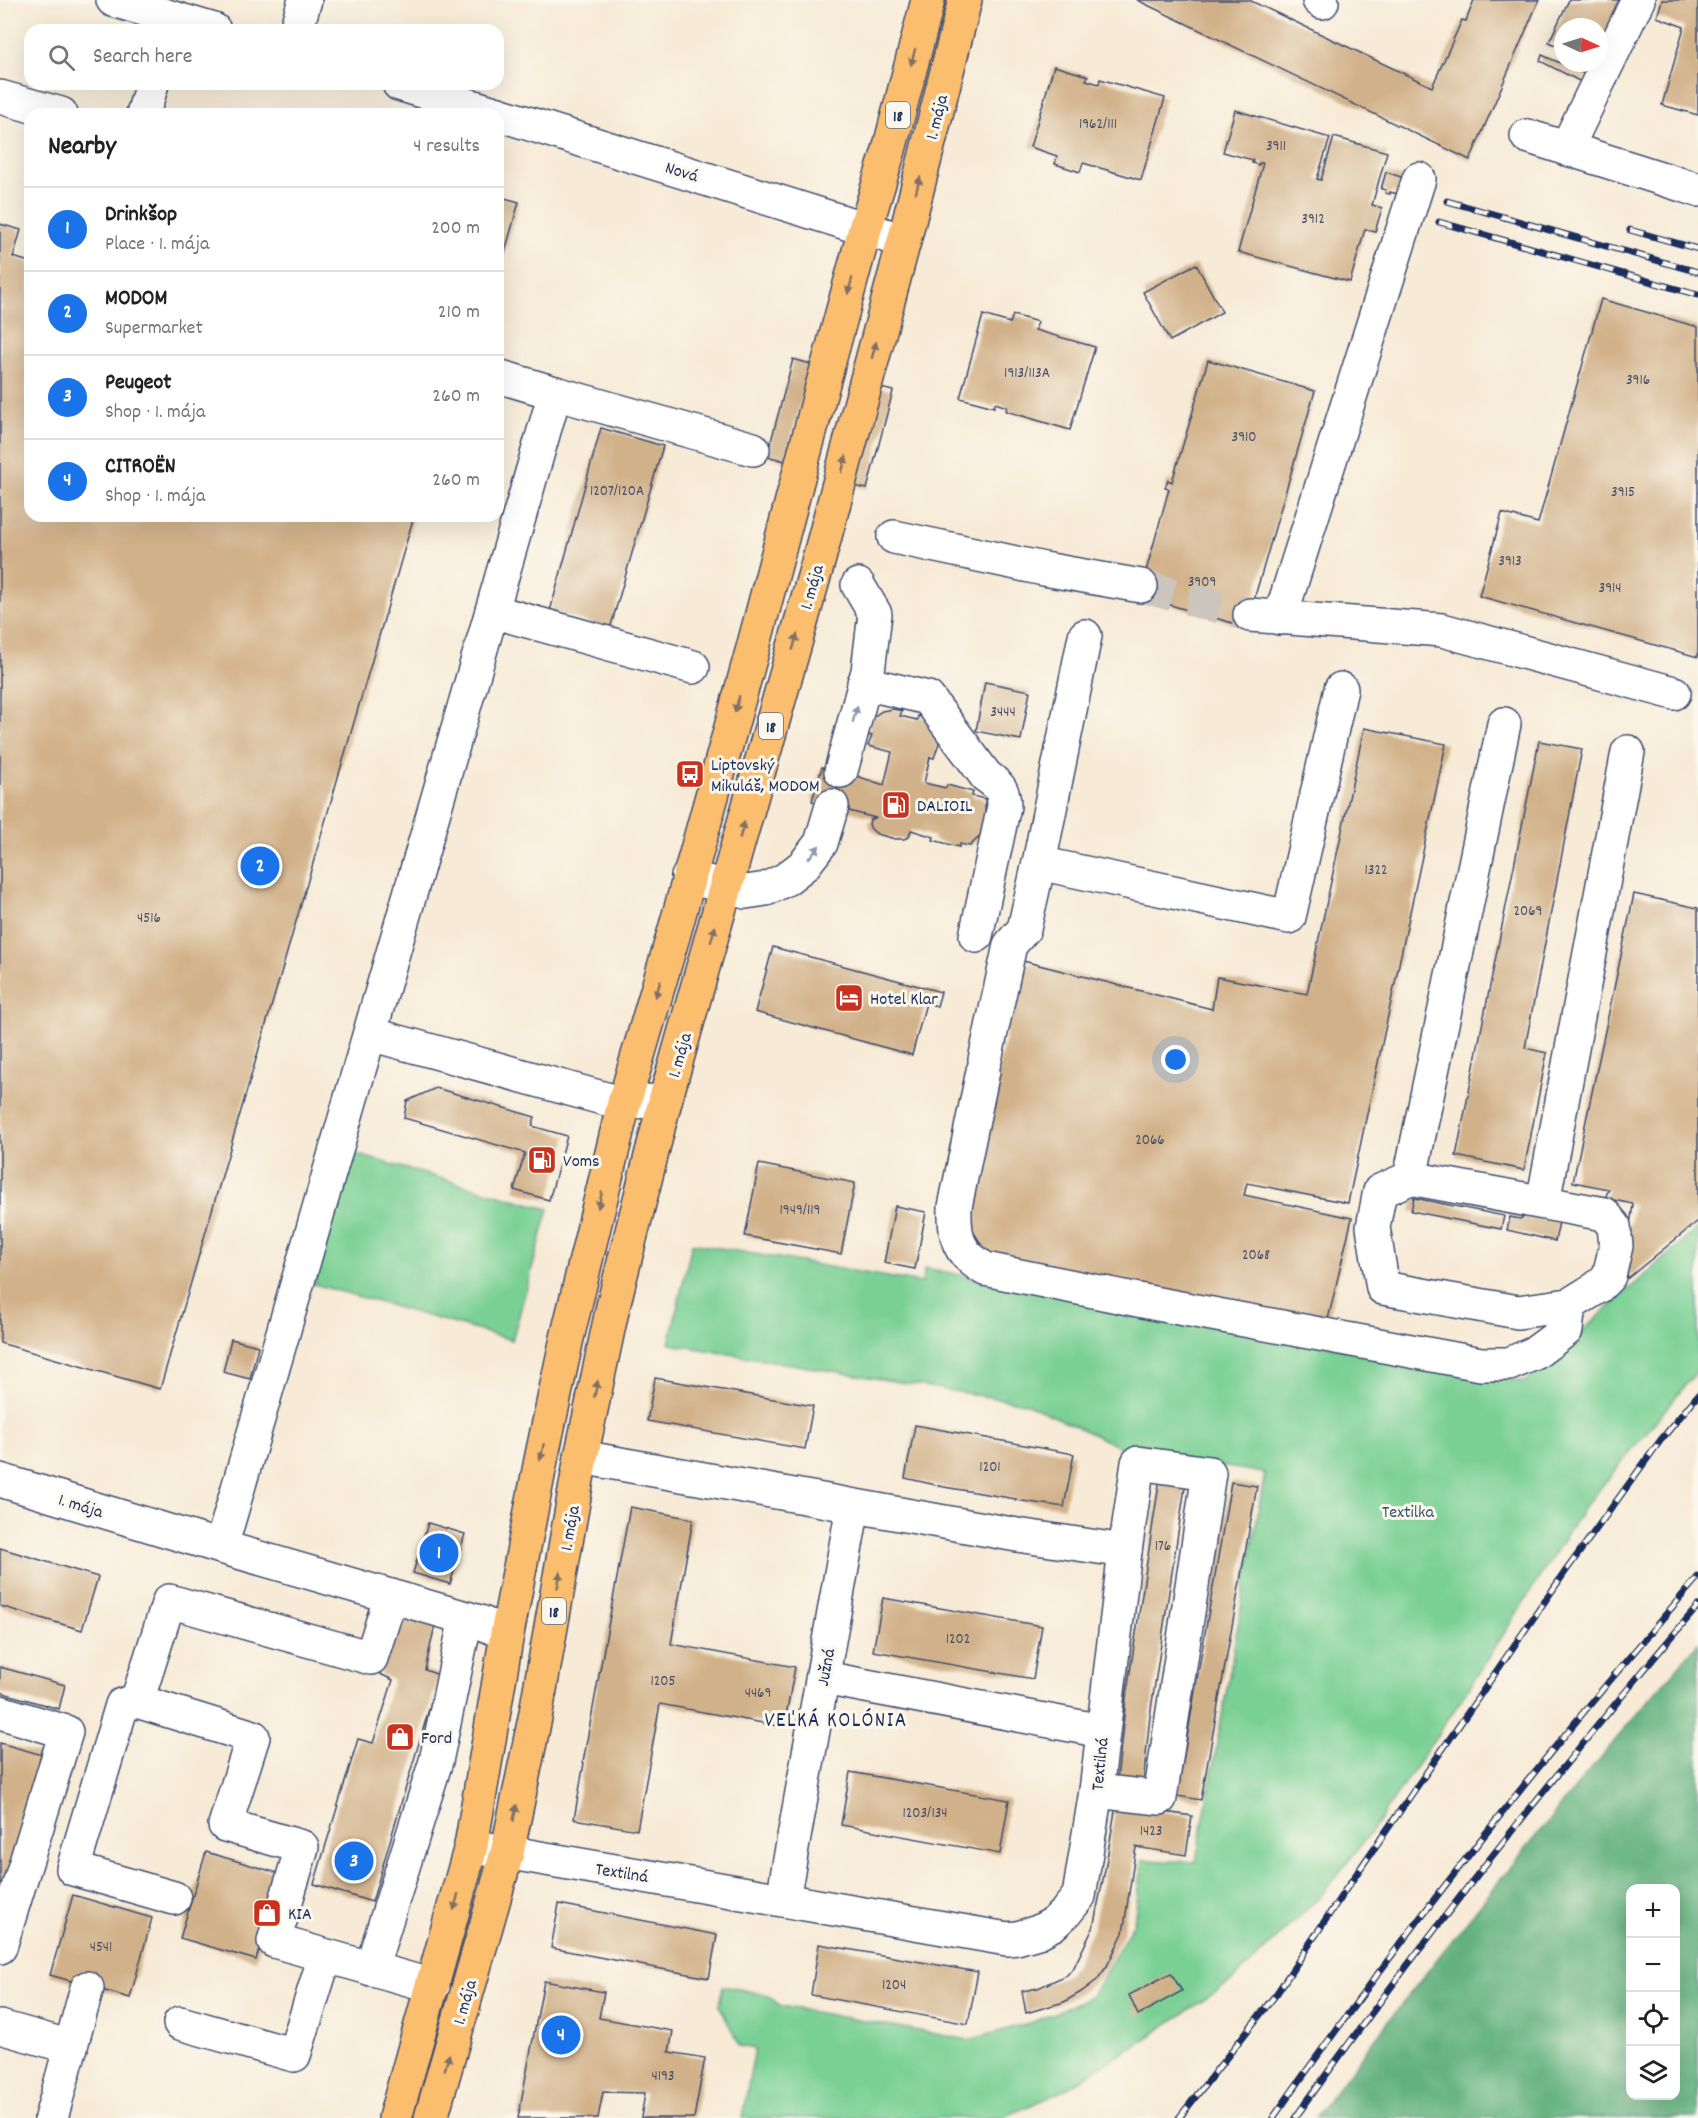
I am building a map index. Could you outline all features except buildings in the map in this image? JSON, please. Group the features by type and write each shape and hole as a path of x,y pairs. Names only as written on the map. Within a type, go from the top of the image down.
{"main road":[{"name":"1. mája","path":"399,2116 471,1846 507,1634 567,1338 624,1102 674,933 756,636 928,0"},
{"name":"1. mája","path":"430,2118 507,1853 535,1718 581,1457 613,1306 665,1101 817,566 904,241 965,0"}],"street":[{"path":"113,0 170,24"},
{"path":"298,24 305,0"},
{"path":"1566,149 1638,0"},
{"path":"145,108 150,90"},
{"name":"Nová","path":"419,90 478,108"},
{"path":"0,97 39,108"},
{"name":"Nová","path":"504,116 904,241"},
{"path":"1527,136 1698,190"},
{"path":"1419,179 1265,616 1442,630 1674,693"},
{"path":"504,378 753,449"},
{"path":"221,1547 555,393"},
{"path":"894,537 1044,569 1141,586"},
{"path":"841,771 868,671 875,614 858,585"},
{"path":"492,611 693,667"},
{"path":"1085,636 1024,929 1010,945 984,1066 955,1207 954,1228 959,1246 971,1261 985,1269 1181,1309 1482,1364 1509,1364 1535,1353 1566,1330 1569,1305"},
{"path":"864,683 928,698 986,776 998,784 1004,794 1004,806 976,936"},
{"path":"1039,862 1289,918 1341,689"},
{"path":"1410,1178 1504,724"},
{"path":"1543,1202 1628,752"},
{"path":"688,877 746,892 766,889 786,879 804,865 821,843 832,806"},
{"path":"370,1034 593,1096 624,1102 665,1101"},
{"path":"1410,1178 1543,1202 1604,1214 1614,1226 1616,1246 1609,1276 1598,1287 1569,1305 1518,1312 1383,1288 1372,1227 1380,1191 1410,1178"},
{"path":"581,1457 853,1506 1125,1551"},
{"name":"Textilná","path":"471,1846 1007,1939 1038,1932 1053,1924 1079,1896 1096,1791 1138,1463 1209,1473 1160,1798 1096,1791"},
{"name":"1. mája","path":"0,1480 466,1618 507,1634"},
{"name":"Južná","path":"783,1899 853,1506"},
{"path":"137,1701 169,1601 371,1658 391,1596"},
{"path":"371,1969 436,1761 466,1618"},
{"path":"824,1678 1102,1731"},
{"path":"174,1898 73,1869 122,1705 137,1701 253,1737 225,1825 302,1847 274,1941 433,1986"},
{"path":"0,1712 66,1732 0,1947"},
{"path":"180,2023 294,2055 325,1956"},
{"path":"51,2118 87,1988"},
{"path":"0,2027 71,2047"}],"green space":[{"path":"351,1153 549,1209 512,1340 314,1284"},
{"name":"Textilka","path":"1698,1228 1698,1370 1583,1509 1471,1685 1375,1827 1320,1897 1231,1982 1061,2092 1002,2118 742,2118 755,2049 740,2046 719,2005 723,1986 767,1995 781,2006 969,2040 1036,2021 1092,1996 1134,1922 1143,1860 1196,1862 1265,1473 1131,1452 1025,1403 669,1344 692,1243 922,1283 925,1268 1525,1382"},
{"path":"1698,1643 1698,2118 1315,2118 1455,1937 1551,1818"}],"tunnel":[{"path":"1141,586 1250,615"}],"railway":[{"path":"1447,201 1698,272"},
{"path":"1439,222 1698,295"},
{"path":"1630,230 1698,249"},
{"path":"1179,2118 1277,1993 1565,1572 1660,1441 1698,1395"},
{"path":"1273,2118 1374,1979 1479,1842 1587,1708 1698,1577"},
{"path":"1295,2118 1391,1987 1491,1858 1698,1606"}],"place":[{"name":"Liptovský Mikuláš, MODOM","path":"690,774"},
{"name":"DALIOIL","path":"896,805"},
{"name":"MODOM","path":"260,866"},
{"name":"Hotel Klar","path":"849,998"},
{"name":"Voms","path":"542,1160"},
{"name":"Drinkšop","path":"439,1553"},
{"name":"Ford","path":"400,1737"},
{"name":"Peugeot","path":"354,1861"},
{"name":"KIA","path":"267,1913"},
{"name":"CITROËN","path":"561,2035"}],"district":[{"name":"VEĽKÁ KOLÓNIA","path":"836,1719"}]}
